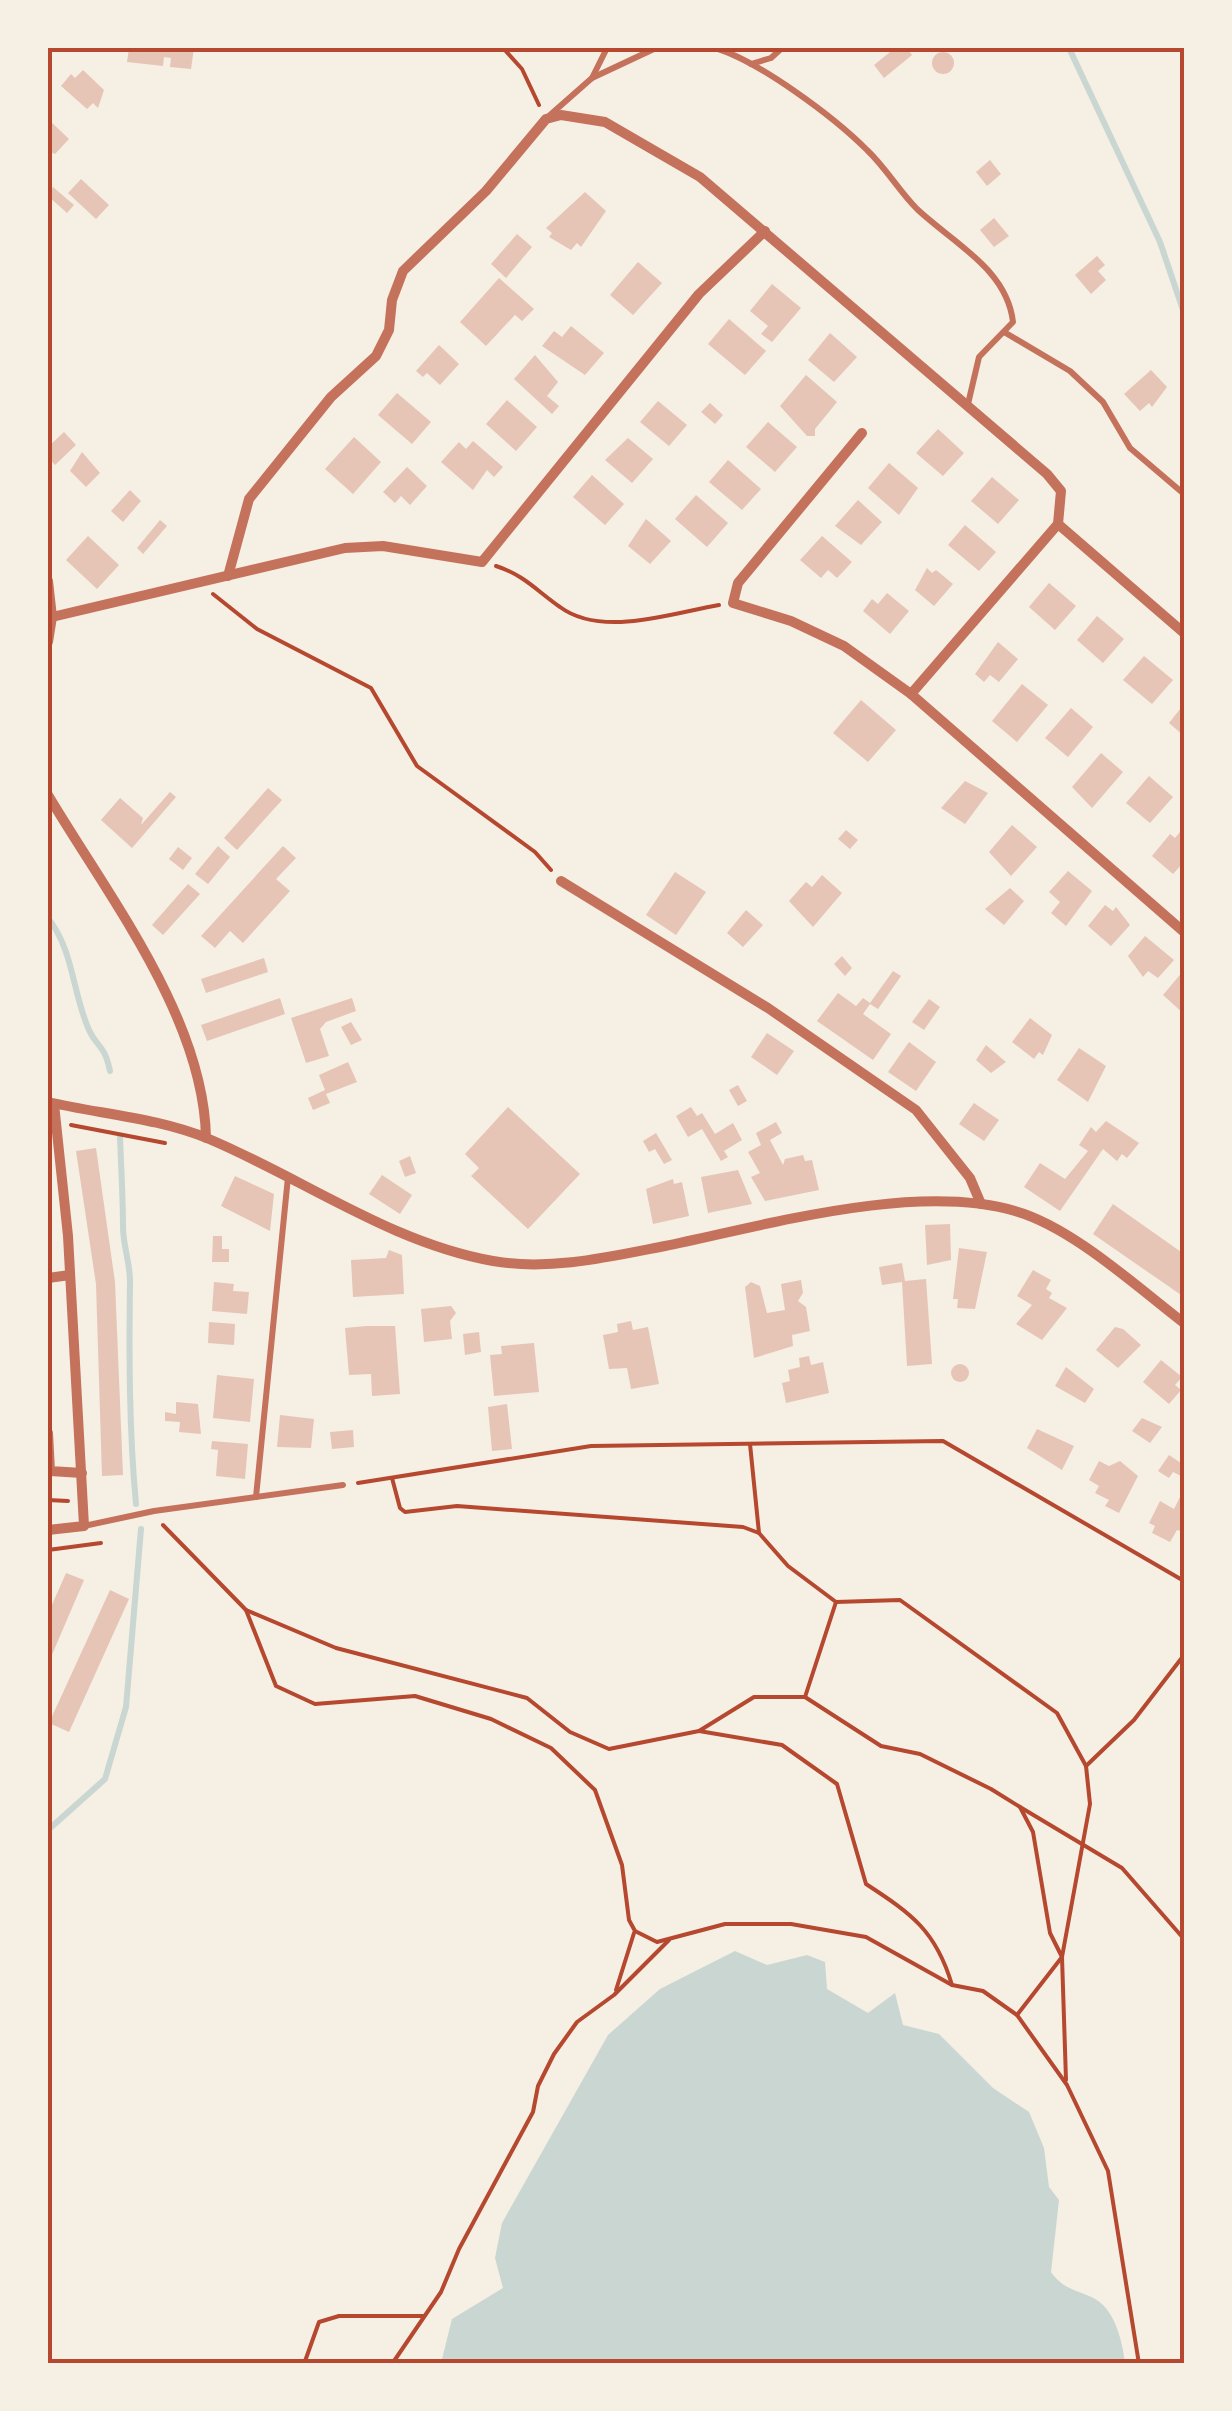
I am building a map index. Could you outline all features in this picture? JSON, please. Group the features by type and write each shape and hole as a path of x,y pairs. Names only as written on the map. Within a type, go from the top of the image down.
{"street":[{"path":"228,576 249,500 331,396 376,356 389,330 392,300 403,270 486,191 546,119 561,115 605,122 700,177 968,404 1061,492 1058,524 910,694"},
{"path":"52,618 346,548 384,546 482,562 699,294 765,231"},
{"path":"862,433 738,583 733,602 791,621 844,646 910,694 1184,932"},
{"path":"1058,524 1184,633"},
{"path":"48,582 52,618 48,642"},
{"path":"48,795 169,998 205,1101 206,1138"},
{"path":"561,881 768,1008 916,1110 970,1178 982,1204"},
{"path":"48,1530 84,1526 70,1274 50,1103 206,1138 424,1242 513,1264 574,1262 813,1216 924,1202 982,1204 1052,1226 1184,1323"},
{"path":"48,1278 70,1274"},
{"path":"48,1433 50,1471 82,1473"}],"lane":[{"path":"592,78 607,48"},
{"path":"546,119 592,78 656,48"},
{"path":"715,48 750,64 867,149 915,206 995,276 1010,300 1013,322 979,357 968,404"},
{"path":"750,64 771,58 782,48"},
{"path":"1004,332 1070,371 1103,402 1130,448 1184,494"},
{"path":"256,1497 288,1177"},
{"path":"84,1526 154,1511 343,1486"}],"path":[{"path":"502,48 522,69 546,119"},
{"path":"482,562 534,582 561,608 586,620 624,621 733,602"},
{"path":"202,584 257,629 371,688 417,766 535,852 561,881"},
{"path":"343,1486 591,1446 943,1442 1184,1581"},
{"path":"750,1444 759,1533 788,1566 836,1602 900,1600 1057,1712 1086,1766 1090,1804 1062,1957 1067,2085"},
{"path":"392,1478 405,1512 457,1506 572,1517 690,1521 759,1533"},
{"path":"154,1511 170,1538 246,1610 336,1648 527,1698 570,1732 609,1749 699,1731 754,1697 805,1697 881,1746 920,1754 1122,1868 1184,1939"},
{"path":"48,1550 101,1543"},
{"path":"805,1697 836,1602"},
{"path":"246,1610 276,1686 314,1704 415,1696 490,1719 551,1748 595,1790 622,1866 629,1920 646,1940 670,1939 726,1924 791,1924 866,1937 952,1986 983,1991 1018,2015 1067,2085 1108,2171 1139,2364"},
{"path":"1086,1766 1134,1720 1184,1655"},
{"path":"699,1731 782,1745 837,1784 866,1884 911,1914 942,1950 952,1986"},
{"path":"1020,1807 1033,1832 1050,1933 1062,1957"},
{"path":"614,1995 635,1931"},
{"path":"392,2364 426,2316 533,2112 538,2086 554,2054 577,2022 614,1995 670,1939"},
{"path":"1018,2015 1062,1957"},
{"path":"304,2364 320,2322 350,2316 426,2316"}],"shaded area":[{"path":"735,1951 767,1965 807,1955 825,1962 827,1989 868,2013 895,1993 903,2025 939,2034 993,2088 1029,2112 1044,2148 1049,2187 1059,2200 1051,2272 1064,2285 1097,2300 1108,2311 1125,2363 441,2363 452,2319 503,2288 495,2258 502,2223 608,2035 660,1989"}],"building":[{"path":"129,48 194,48 191,69 170,67 171,58 164,57 163,66 127,62"},
{"path":"895,48 907,48 912,55 884,78 874,65"},
{"path":"943,52 951,55 951,71 943,74 935,71 932,63 935,55"},
{"path":"83,70 104,90 98,108 93,103 87,109 61,86 71,74 75,78"},
{"path":"48,119 69,139 55,154 48,151"},
{"path":"990,160 1001,174 987,186 976,172"},
{"path":"81,179 109,205 96,219 68,193"},
{"path":"53,187 74,205 67,213 48,196"},
{"path":"585,192 606,211 581,247 577,243 571,250 549,237 552,233 546,228"},
{"path":"994,218 1009,236 994,247 980,230"},
{"path":"517,234 532,247 506,278 491,264"},
{"path":"1097,256 1105,265 1098,271 1106,280 1091,294 1075,275"},
{"path":"638,262 662,283 633,315 610,295"},
{"path":"499,278 534,309 522,321 515,315 486,346 460,322"},
{"path":"772,284 801,308 772,342 761,334 768,326 750,311"},
{"path":"729,319 766,351 745,375 708,344"},
{"path":"571,326 604,353 585,375 542,346 554,331 562,337"},
{"path":"830,333 857,357 834,382 808,360"},
{"path":"439,345 459,364 440,385 427,373 423,377 416,371"},
{"path":"535,355 558,382 547,396 559,406 552,414 514,379"},
{"path":"1151,370 1167,387 1152,407 1149,403 1140,411 1124,394"},
{"path":"806,375 837,402 815,429 815,436 807,436 780,406"},
{"path":"397,393 431,422 412,444 378,415"},
{"path":"507,400 537,427 516,451 486,424"},
{"path":"658,401 687,425 669,446 640,422"},
{"path":"710,403 723,415 715,424 701,412"},
{"path":"768,422 797,447 775,472 746,447"},
{"path":"938,429 964,453 943,476 916,453"},
{"path":"64,432 76,445 55,465 48,457 48,447"},
{"path":"354,437 381,462 353,494 325,469"},
{"path":"628,438 653,459 632,483 605,460"},
{"path":"473,441 503,467 494,477 487,470 473,490 441,462 459,442 466,449"},
{"path":"82,452 100,473 86,487 70,471"},
{"path":"728,460 761,489 742,510 709,482"},
{"path":"889,463 918,488 899,515 868,488"},
{"path":"407,467 427,486 410,505 401,496 395,503 383,492"},
{"path":"592,475 624,504 605,525 573,497"},
{"path":"992,477 1019,500 998,524 971,501"},
{"path":"130,490 141,501 123,522 111,511"},
{"path":"696,495 728,523 707,547 675,519"},
{"path":"858,500 882,522 861,545 835,526"},
{"path":"646,519 671,541 650,564 628,546"},
{"path":"160,520 167,526 143,554 137,548"},
{"path":"965,525 996,552 979,571 948,545"},
{"path":"88,536 119,565 97,589 66,560"},
{"path":"822,536 852,562 837,578 828,570 821,578 800,560"},
{"path":"927,568 932,573 936,570 953,584 934,606 915,590"},
{"path":"1049,583 1076,606 1055,630 1029,607"},
{"path":"887,593 909,611 890,634 863,611 872,599 878,604"},
{"path":"1097,616 1124,639 1103,663 1077,640"},
{"path":"998,642 1018,659 999,682 990,675 984,682 975,674"},
{"path":"1144,656 1173,680 1152,704 1123,680"},
{"path":"1022,684 1048,705 1017,742 992,721"},
{"path":"861,700 896,730 868,762 833,733"},
{"path":"1184,704 1184,736 1169,723"},
{"path":"1071,708 1093,727 1068,757 1045,738"},
{"path":"1101,753 1123,772 1092,808 1072,787"},
{"path":"1149,776 1173,797 1150,823 1126,803"},
{"path":"965,781 988,793 965,824 941,808"},
{"path":"268,788 282,800 237,850 224,838"},
{"path":"170,792 176,797 132,848 101,820 120,798 143,818 141,825"},
{"path":"1012,825 1037,847 1011,876 989,852"},
{"path":"1184,827 1184,862 1173,874 1152,856 1170,834 1175,838"},
{"path":"846,830 858,840 850,849 838,839"},
{"path":"218,846 230,857 208,884 195,874"},
{"path":"283,846 296,858 276,879 290,891 243,943 230,931 215,948 201,936"},
{"path":"178,847 192,858 183,870 169,859"},
{"path":"1068,871 1092,891 1066,926 1051,913 1060,902 1049,892"},
{"path":"675,872 706,892 676,935 646,915"},
{"path":"822,875 842,893 813,927 789,901 806,882 812,887"},
{"path":"188,884 200,894 163,935 152,925"},
{"path":"1010,888 1024,901 1004,925 985,909"},
{"path":"1105,905 1113,911 1116,907 1130,925 1111,946 1088,926"},
{"path":"746,910 763,925 743,947 727,933"},
{"path":"1145,936 1174,960 1158,978 1148,971 1143,977 1128,956"},
{"path":"842,956 852,968 845,976 834,964"},
{"path":"264,958 268,972 206,993 201,979"},
{"path":"1184,970 1184,1014 1163,995"},
{"path":"893,971 901,976 878,1009 870,1004 863,1014 891,1034 873,1060 817,1021 838,993 856,1006 863,998 870,1003"},
{"path":"280,998 285,1014 207,1041 201,1025"},
{"path":"352,998 356,1011 326,1022 320,1029 329,1056 306,1063 291,1018"},
{"path":"929,999 940,1007 924,1030 912,1022"},
{"path":"1030,1018 1052,1035 1043,1055 1039,1052 1034,1059 1012,1042"},
{"path":"351,1022 362,1040 351,1045 341,1027"},
{"path":"767,1033 794,1051 777,1075 751,1057"},
{"path":"909,1042 936,1062 916,1091 888,1072"},
{"path":"986,1045 1006,1062 991,1073 976,1060"},
{"path":"1079,1048 1106,1066 1088,1102 1057,1080"},
{"path":"348,1062 357,1082 326,1094 330,1103 313,1110 308,1098 325,1090 319,1075"},
{"path":"738,1085 747,1101 738,1106 729,1090"},
{"path":"974,1103 999,1120 984,1141 959,1124"},
{"path":"508,1107 580,1174 528,1229 471,1176 479,1168 465,1154"},
{"path":"691,1107 697,1116 702,1113 715,1134 733,1123 742,1140 724,1151 728,1157 721,1161 702,1129 688,1137 676,1116"},
{"path":"1106,1121 1139,1143 1127,1158 1122,1154 1117,1161 1103,1149 1060,1211 1024,1187 1040,1163 1065,1179 1088,1151 1079,1145 1091,1127 1096,1132"},
{"path":"776,1122 782,1133 770,1140 783,1165 785,1159 803,1155 805,1161 812,1160 819,1190 765,1201 751,1177 760,1173 748,1152 761,1145 756,1133"},
{"path":"656,1133 672,1160 664,1164 655,1149 649,1152 643,1141"},
{"path":"96,1148 115,1282 123,1475 102,1476 96,1284 76,1151"},
{"path":"410,1156 416,1173 405,1177 399,1161"},
{"path":"738,1170 752,1204 708,1213 701,1177"},
{"path":"382,1175 412,1195 400,1214 369,1194"},
{"path":"235,1176 274,1194 270,1231 221,1206"},
{"path":"673,1179 674,1184 682,1182 689,1216 653,1224 646,1189"},
{"path":"1113,1204 1184,1254 1184,1297 1093,1234"},
{"path":"950,1224 951,1260 927,1265 925,1225"},
{"path":"213,1236 222,1236 222,1249 229,1249 229,1262 212,1262"},
{"path":"959,1248 987,1252 975,1309 957,1308 958,1299 953,1299"},
{"path":"389,1250 402,1255 404,1294 353,1297 351,1260 386,1258"},
{"path":"902,1263 905,1281 926,1279 932,1364 907,1366 902,1282 882,1285 879,1267"},
{"path":"1033,1270 1051,1280 1046,1289 1052,1293 1049,1298 1067,1308 1042,1340 1016,1324 1032,1305 1017,1296"},
{"path":"801,1280 803,1293 798,1301 806,1307 810,1331 792,1335 793,1346 754,1358 745,1287 751,1282 760,1286 767,1313 785,1310 781,1284"},
{"path":"214,1282 234,1284 233,1291 249,1292 247,1314 212,1311"},
{"path":"451,1306 456,1313 450,1321 452,1339 424,1342 421,1309"},
{"path":"631,1321 633,1330 648,1327 659,1384 631,1389 627,1368 609,1369 603,1335 618,1332 617,1324"},
{"path":"209,1322 235,1324 234,1345 208,1343"},
{"path":"395,1326 400,1394 372,1396 371,1374 349,1375 345,1328"},
{"path":"1115,1327 1141,1345 1118,1368 1096,1350"},
{"path":"479,1332 481,1352 465,1355 463,1334"},
{"path":"534,1343 539,1392 494,1396 490,1355 502,1354 501,1346"},
{"path":"809,1356 811,1365 823,1362 829,1393 786,1403 782,1383 790,1381 788,1370 800,1367 799,1358"},
{"path":"1161,1360 1182,1377 1175,1385 1181,1390 1169,1404 1143,1382"},
{"path":"960,1364 967,1366 967,1380 960,1382 953,1380 951,1373 953,1366"},
{"path":"1066,1367 1094,1389 1085,1403 1055,1386"},
{"path":"217,1375 254,1379 250,1422 213,1418"},
{"path":"176,1402 198,1404 201,1434 179,1432 180,1422 165,1421 165,1412 176,1414"},
{"path":"507,1404 512,1449 492,1451 488,1407"},
{"path":"280,1415 314,1419 311,1448 277,1447"},
{"path":"1142,1418 1162,1427 1150,1443 1132,1431"},
{"path":"1037,1429 1074,1446 1062,1470 1027,1448"},
{"path":"353,1430 354,1447 332,1449 330,1432"},
{"path":"212,1441 248,1444 245,1479 216,1476 218,1450 211,1449"},
{"path":"1169,1455 1184,1465 1181,1476 1173,1472 1169,1478 1158,1471"},
{"path":"1099,1461 1109,1466 1120,1461 1138,1476 1119,1513 1105,1506 1109,1500 1095,1493 1099,1486 1089,1480"},
{"path":"1181,1495 1184,1532 1177,1530 1170,1542 1152,1533 1155,1526 1149,1523 1160,1501 1174,1509"},
{"path":"66,1573 84,1580 48,1664 48,1614"},
{"path":"110,1590 129,1599 69,1732 49,1723"}],"waterway":[{"path":"1069,48 1160,242 1184,313"},
{"path":"48,918 63,944 83,1016 110,1071"},
{"path":"120,1136 123,1234 130,1281 136,1504"},
{"path":"48,1830 105,1779 126,1707 141,1529"}]}
